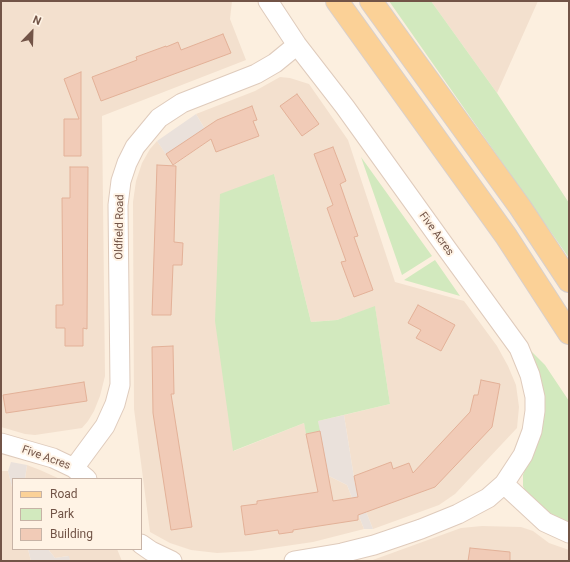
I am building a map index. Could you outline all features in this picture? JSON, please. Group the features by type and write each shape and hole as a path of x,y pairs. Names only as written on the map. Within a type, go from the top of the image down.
{"main road":[{"path":"337,1 506,236 569,333"},
{"path":"371,1 520,207 569,281"}],"street":[{"name":"Five Acres","path":"268,1 446,250 520,348 530,375 535,397 535,411 532,431 523,455 504,484 488,498 458,514 374,545 342,553 294,561"},
{"name":"Oldfield Road","path":"81,474 115,404 120,385 118,205 121,181 134,147 159,118 182,103 256,74 275,63 298,45"},
{"name":"Five Acres","path":"1,443 53,458 81,474"},
{"path":"504,484 545,522 569,533"},
{"path":"142,545 151,551 172,561"}],"shaded area":[{"path":"1,1 232,1 230,19 246,60 102,116 105,376 100,396 94,411 82,428 35,435 25,434 1,427"},
{"path":"431,1 538,1 497,93"},
{"path":"280,77 290,78 309,84 348,140 395,282 464,301 497,346 516,385 519,407 517,428 455,494 439,505 373,529 355,484 344,415 390,404 375,307 337,320 311,322 274,174 234,451 304,423 316,478 329,476 347,485 364,529 313,542 251,551 217,553 191,550 170,543 150,532 134,409 133,202 136,181 142,163 150,149 157,141 174,165 211,139 196,114 255,91"},
{"path":"196,114 211,139 173,165 157,141"},
{"path":"344,415 355,484 373,529 364,529 347,485 329,476 315,479 306,434 319,431 318,421"},
{"path":"11,462 27,465 25,478 12,478 12,487 8,471"},
{"path":"27,465 58,478 25,478"},
{"path":"1,471 8,471 12,487 12,550 28,550 31,561 1,561"},
{"path":"482,526 521,527 533,531 549,543 569,550 569,561 370,561 461,528"},
{"path":"28,550 49,550 55,558 69,556 70,561 31,561"},
{"path":"49,550 117,550 122,561 70,561 68,556 55,558"}],"green space":[{"path":"389,1 431,1 497,93 569,203 569,258"},
{"path":"361,157 432,256 402,275"},
{"path":"274,174 311,322 337,320 375,306 390,404 318,421 320,431 306,434 304,423 233,451 215,321 220,194"},
{"path":"435,260 460,296 404,280"},
{"path":"526,346 545,365 569,401 569,528 528,498 523,486 523,475 532,452"}],"building":[{"path":"223,34 231,53 101,101 92,77 137,60 136,57 178,42 181,50"},
{"path":"81,72 81,156 64,156 64,119 79,119 64,79"},
{"path":"297,94 319,124 302,136 280,106"},
{"path":"252,106 257,120 253,121 259,136 216,152 211,139 173,165 166,154 217,120"},
{"path":"333,147 346,181 340,184 358,236 354,237 373,290 354,297 341,262 346,261 327,208 333,205 314,154"},
{"path":"157,165 176,166 174,242 183,243 182,265 173,265 171,315 152,315"},
{"path":"70,167 88,167 87,329 83,328 83,346 65,346 65,328 56,328 56,305 63,305 62,198 70,198"},
{"path":"418,305 455,325 441,351 416,338 421,330 408,323"},
{"path":"173,346 174,394 171,394 192,527 171,530 153,413 152,347"},
{"path":"481,380 500,384 492,427 435,487 358,515 358,520 293,530 293,532 279,534 278,530 245,535 241,506 257,504 257,501 318,492 306,434 320,431 333,501 358,497 354,476 391,462 393,469 409,463 413,473 470,412 474,395 478,395"},
{"path":"84,382 87,401 6,413 3,395"},
{"path":"470,548 510,552 510,561 468,561"}]}
